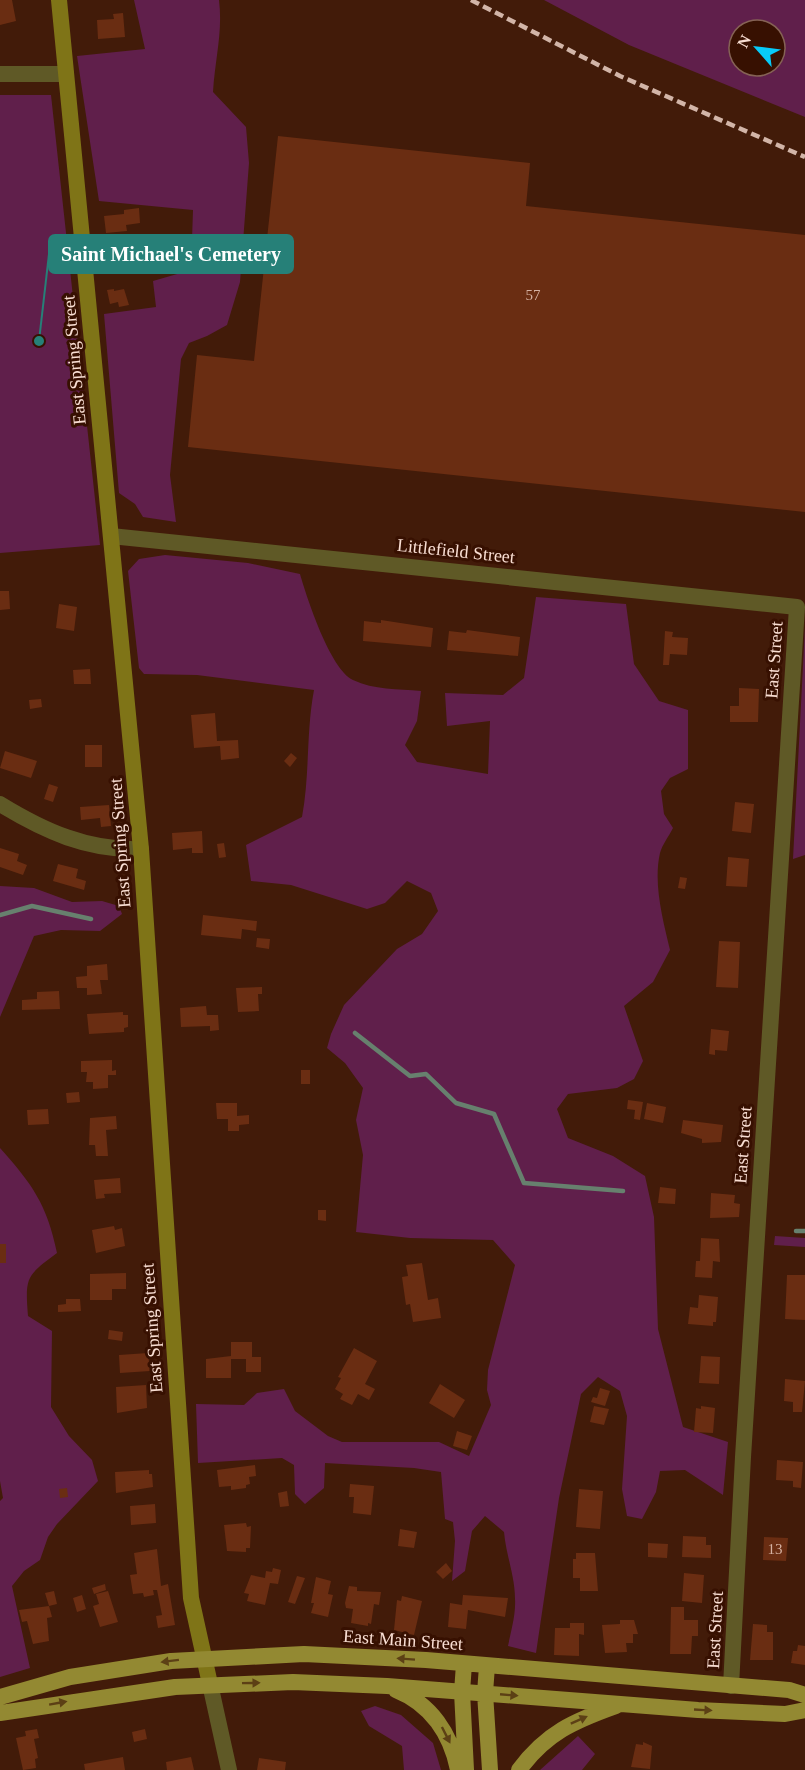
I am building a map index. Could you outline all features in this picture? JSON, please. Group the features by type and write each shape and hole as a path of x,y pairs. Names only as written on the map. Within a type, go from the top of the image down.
{"main road":[{"name":"East Spring Street","path":"58,0 141,849 191,1598 210,1684"},
{"name":"East Main Street","path":"0,1697 81,1675 204,1658 304,1654 464,1664 789,1690 805,1695"},
{"path":"464,1664 462,1692 466,1770"},
{"path":"487,1666 485,1694 490,1770"},
{"path":"0,1713 84,1699 210,1684 293,1682 387,1686 785,1714 805,1710"},
{"path":"387,1686 420,1702 439,1722 448,1738 458,1770"},
{"path":"519,1770 537,1747 558,1730 621,1704"}],"street":[{"path":"0,74 66,75"},
{"name":"Littlefield Street","path":"111,536 797,607"},
{"name":"East Street","path":"731,1686 743,1457 797,607"},
{"path":"0,804 35,825 73,840 109,849 141,849"},
{"path":"210,1684 229,1770"}],"shaded area":[{"path":"134,0 219,0 219,34 213,92 246,127 249,163 240,282 227,325 189,343 181,359 170,475 176,522 143,517 135,504 119,493 104,314 156,307 153,281 191,270 193,210 99,201 77,56 145,49"},
{"path":"544,0 805,0 805,117 629,45"},
{"path":"0,95 51,95 100,545 0,553"},
{"path":"165,555 248,563 300,574 320,632 344,673 353,680 369,686 421,691 417,721 405,745 417,762 488,774 490,721 447,726 445,693 503,695 524,678 536,597 626,604 634,664 659,701 688,710 688,769 670,778 661,791 664,814 673,828 660,853 658,865 660,902 670,950 653,982 624,1006 643,1061 634,1079 617,1088 568,1094 557,1109 568,1138 613,1156 645,1176 654,1217 658,1329 683,1427 728,1442 723,1495 685,1470 660,1471 656,1492 642,1519 627,1516 622,1489 627,1416 620,1391 598,1377 581,1394 559,1498 536,1653 508,1646 515,1611 514,1582 504,1532 485,1516 472,1531 465,1571 452,1581 455,1541 453,1522 445,1519 441,1472 414,1468 325,1463 324,1488 305,1504 295,1494 294,1465 282,1458 198,1463 196,1404 244,1405 257,1393 284,1389 295,1411 328,1436 342,1442 439,1442 469,1456 491,1405 487,1390 488,1370 515,1265 493,1240 410,1238 356,1232 363,1155 356,1120 363,1088 345,1063 327,1048 344,1005 397,949 422,934 438,911 431,893 407,881 385,903 367,909 291,885 251,881 246,845 302,817 314,690 197,675 144,674 139,668 128,571 139,559"},
{"path":"805,627 805,855 793,859"},
{"path":"0,886 34,888 72,902 102,901 119,906 122,914 100,931 61,930 34,936 0,1017"},
{"path":"0,1148 37,1196 53,1236 57,1253 39,1267 30,1278 27,1293 28,1316 52,1331 51,1407 69,1436 92,1460 98,1481 57,1524 48,1537 40,1560 24,1571 12,1586 30,1668 0,1677 0,1501 3,1498 0,1481"},
{"path":"775,1236 805,1238 805,1247 774,1245"},
{"path":"375,1706 401,1715 433,1743 441,1770 404,1770 402,1746 369,1726 361,1711"},
{"path":"578,1736 595,1754 582,1770 540,1770"}],"building":[{"path":"0,0 12,0 16,21 0,25"},
{"path":"123,13 125,37 98,39 97,20 114,19 113,14"},
{"path":"278,136 530,163 526,206 805,235 805,512 188,447 197,355 254,361"},
{"path":"139,208 140,223 126,225 127,231 106,233 104,216 124,214 124,210"},
{"path":"114,289 114,291 124,289 129,305 119,307 118,302 110,304 107,290"},
{"path":"0,591 9,591 10,609 0,610"},
{"path":"59,604 77,607 74,631 56,628"},
{"path":"381,620 433,628 431,647 363,641 364,621 381,623"},
{"path":"467,630 520,637 518,656 447,650 449,631 466,633"},
{"path":"665,631 673,632 672,637 688,638 687,655 670,654 669,665 663,665"},
{"path":"90,669 91,684 74,684 73,670"},
{"path":"739,688 759,689 758,722 730,722 730,706 739,706"},
{"path":"41,699 42,707 30,709 29,700"},
{"path":"215,713 217,741 238,740 239,758 221,760 220,746 194,748 191,715"},
{"path":"85,745 102,745 102,767 85,767"},
{"path":"5,751 37,761 31,778 0,768"},
{"path":"291,753 297,758 290,767 284,761"},
{"path":"49,784 58,787 53,802 44,799"},
{"path":"735,802 754,804 751,833 732,831"},
{"path":"109,805 111,826 101,827 100,818 81,820 80,807"},
{"path":"202,831 203,853 192,853 192,848 173,850 172,833"},
{"path":"224,843 226,857 219,858 217,844"},
{"path":"0,848 19,854 17,861 27,865 23,875 0,867"},
{"path":"728,857 749,859 747,887 726,886"},
{"path":"58,864 78,869 76,878 86,881 84,890 53,881"},
{"path":"680,877 687,878 685,889 678,888"},
{"path":"203,915 257,921 256,931 242,929 241,939 201,935"},
{"path":"257,938 270,939 269,949 256,947"},
{"path":"719,941 740,942 738,988 716,987"},
{"path":"107,964 108,980 100,980 102,994 87,995 87,988 77,988 76,977 87,976 87,966"},
{"path":"262,987 262,994 258,994 259,1011 238,1012 236,988"},
{"path":"59,991 60,1009 22,1010 22,1000 37,999 37,992"},
{"path":"206,1006 207,1015 218,1015 219,1030 210,1031 210,1026 181,1027 180,1008"},
{"path":"123,1012 123,1015 128,1015 128,1027 124,1028 124,1032 89,1034 87,1014"},
{"path":"711,1029 729,1031 727,1051 715,1050 715,1055 709,1054"},
{"path":"112,1060 112,1071 116,1070 116,1075 108,1075 108,1088 93,1089 93,1082 86,1082 87,1072 81,1072 81,1061"},
{"path":"301,1070 310,1070 310,1084 301,1084"},
{"path":"79,1092 80,1102 67,1103 66,1093"},
{"path":"628,1100 643,1102 640,1120 634,1119 635,1110 627,1109"},
{"path":"216,1103 237,1103 237,1116 249,1115 249,1124 239,1125 239,1131 228,1131 228,1119 217,1119"},
{"path":"647,1103 666,1107 663,1123 644,1119"},
{"path":"48,1109 49,1124 28,1125 27,1110"},
{"path":"116,1116 117,1129 106,1130 108,1156 96,1156 95,1145 89,1145 90,1118"},
{"path":"683,1120 723,1125 721,1142 702,1143 702,1139 681,1133"},
{"path":"120,1178 121,1193 104,1194 105,1198 96,1199 94,1180"},
{"path":"660,1187 676,1189 675,1204 658,1203"},
{"path":"711,1193 735,1195 734,1203 740,1204 739,1217 710,1218"},
{"path":"318,1210 326,1210 326,1221 318,1220"},
{"path":"114,1226 115,1230 122,1228 125,1246 96,1253 92,1230"},
{"path":"701,1238 719,1239 720,1262 713,1261 712,1278 695,1277 696,1261 700,1261"},
{"path":"0,1244 6,1244 6,1263 0,1263"},
{"path":"422,1263 428,1300 438,1298 441,1318 413,1322 410,1304 406,1305 402,1277 408,1276 406,1265"},
{"path":"126,1273 126,1289 112,1289 112,1300 90,1300 90,1274"},
{"path":"787,1275 805,1275 805,1320 785,1319"},
{"path":"699,1295 718,1297 716,1322 713,1322 713,1326 688,1324 690,1307 698,1308"},
{"path":"66,1299 80,1299 81,1311 58,1312 58,1305 66,1304"},
{"path":"109,1330 123,1332 122,1341 108,1339"},
{"path":"231,1342 252,1342 252,1357 261,1357 261,1372 246,1372 246,1359 231,1359 231,1378 206,1378 206,1359 231,1356"},
{"path":"354,1348 377,1361 365,1384 375,1389 369,1400 358,1394 352,1405 340,1399 343,1394 335,1389 341,1378 338,1377"},
{"path":"148,1353 150,1371 120,1373 119,1355"},
{"path":"701,1356 720,1357 719,1384 699,1383"},
{"path":"785,1379 805,1381 802,1412 793,1412 793,1402 784,1401"},
{"path":"440,1384 465,1400 454,1418 429,1403"},
{"path":"146,1385 147,1408 117,1413 116,1387"},
{"path":"600,1388 610,1391 605,1406 591,1402 593,1397 597,1398"},
{"path":"594,1406 609,1409 604,1425 590,1422"},
{"path":"701,1406 715,1408 713,1433 694,1432 696,1408 701,1409"},
{"path":"457,1431 472,1436 467,1450 453,1446"},
{"path":"777,1460 803,1462 801,1488 793,1487 793,1481 776,1480"},
{"path":"255,1465 256,1476 249,1477 250,1484 246,1485 246,1488 231,1490 231,1486 219,1487 217,1470"},
{"path":"149,1470 149,1474 152,1474 153,1487 116,1493 115,1472"},
{"path":"350,1484 374,1486 371,1515 353,1513 354,1497 349,1497"},
{"path":"67,1488 68,1497 60,1498 59,1489"},
{"path":"579,1489 603,1491 600,1529 576,1527"},
{"path":"287,1491 289,1506 280,1507 278,1493"},
{"path":"155,1504 156,1523 131,1525 130,1506"},
{"path":"246,1523 247,1527 251,1526 250,1548 246,1548 246,1552 227,1551 224,1525"},
{"path":"400,1529 417,1532 414,1548 398,1546"},
{"path":"683,1536 706,1537 706,1545 711,1545 711,1558 682,1557"},
{"path":"764,1537 788,1538 786,1561 763,1560"},
{"path":"648,1543 668,1544 667,1558 648,1557"},
{"path":"157,1549 161,1586 168,1584 175,1625 158,1628 156,1616 162,1615 157,1590 153,1590 154,1595 144,1597 143,1593 133,1594 130,1575 137,1574 134,1553"},
{"path":"576,1553 595,1553 598,1591 580,1591 580,1578 573,1578 573,1559 576,1559"},
{"path":"446,1563 452,1571 443,1579 436,1572"},
{"path":"273,1568 281,1570 278,1584 270,1583 265,1605 247,1601 249,1594 244,1593 251,1575 265,1578 266,1571 272,1572"},
{"path":"684,1573 704,1575 702,1603 682,1601"},
{"path":"297,1576 305,1578 295,1604 288,1602"},
{"path":"316,1577 331,1581 328,1594 333,1595 328,1617 311,1613"},
{"path":"105,1584 106,1590 94,1594 92,1588"},
{"path":"349,1586 357,1587 357,1591 381,1592 379,1605 374,1604 371,1624 368,1623 368,1626 351,1623 353,1609 346,1608 345,1603"},
{"path":"54,1591 57,1604 49,1606 45,1593"},
{"path":"108,1591 118,1622 100,1627 93,1606 99,1604 96,1594"},
{"path":"82,1595 86,1609 77,1612 73,1598"},
{"path":"463,1595 508,1598 505,1617 468,1610 466,1629 448,1627 450,1603 462,1605"},
{"path":"402,1596 422,1601 414,1635 394,1630 397,1600 401,1601"},
{"path":"49,1606 52,1617 47,1618 49,1641 33,1644 27,1621 22,1622 19,1610"},
{"path":"671,1607 684,1607 684,1620 698,1620 698,1636 692,1636 691,1654 670,1654"},
{"path":"620,1620 634,1620 638,1634 633,1634 633,1643 626,1643 627,1652 605,1653 602,1625 620,1624"},
{"path":"570,1623 584,1623 584,1635 579,1634 579,1656 554,1655 555,1628 570,1628"},
{"path":"753,1624 767,1625 767,1632 773,1632 773,1660 750,1660"},
{"path":"798,1645 805,1646 805,1665 791,1663 793,1651 797,1651"},
{"path":"37,1729 39,1738 34,1739 38,1758 35,1759 36,1768 23,1770 16,1738 26,1736 25,1731"},
{"path":"145,1729 147,1739 134,1742 132,1732"},
{"path":"643,1742 652,1746 650,1769 631,1767 636,1744 643,1745"},
{"path":"123,1757 125,1770 85,1770 84,1764"},
{"path":"191,1757 194,1770 167,1770 166,1762"},
{"path":"259,1758 286,1762 285,1770 257,1770"}],"waterway":[{"path":"0,915 32,906 91,919"},
{"path":"355,1033 410,1076 426,1074 456,1103 494,1114 524,1183 623,1191"},
{"path":"796,1231 805,1231"}],"railway":[{"path":"471,0 620,76 805,157"}],"place":[{"name":"Saint Michael's Cemetery","path":"39,341"}]}
